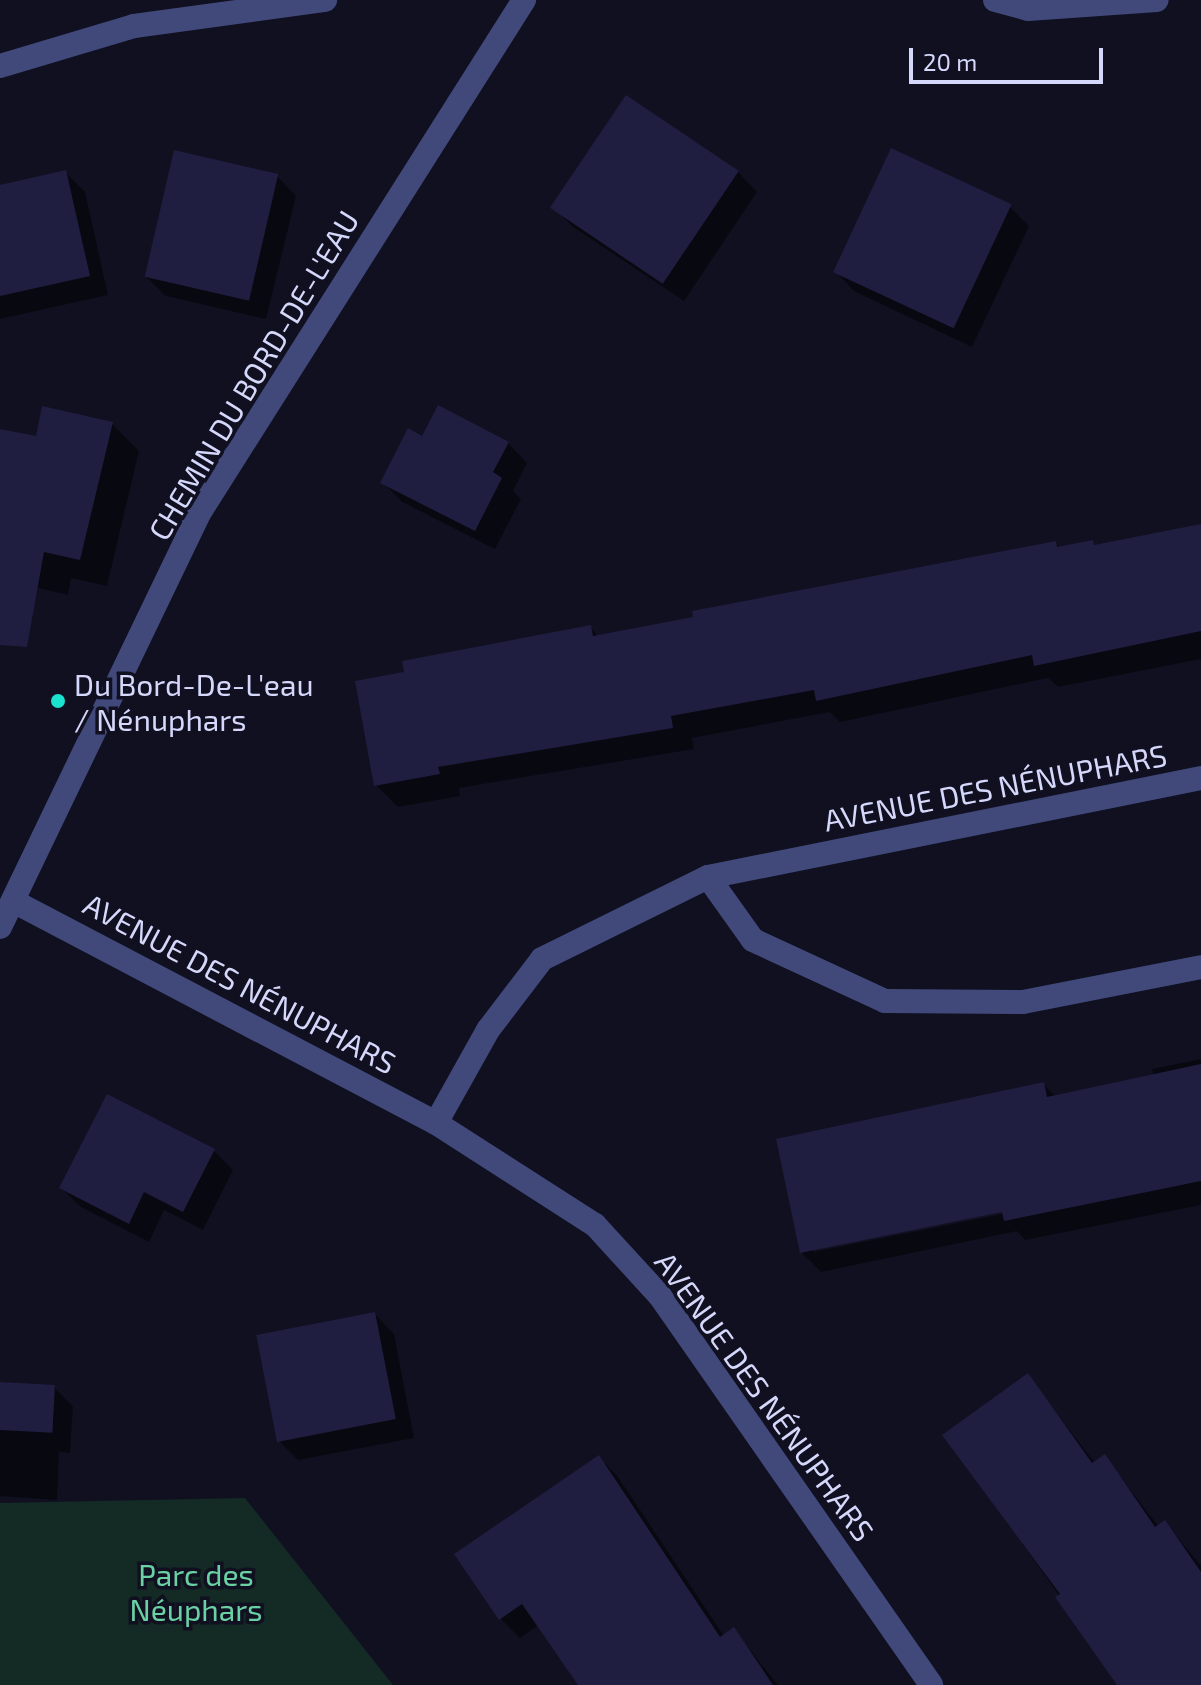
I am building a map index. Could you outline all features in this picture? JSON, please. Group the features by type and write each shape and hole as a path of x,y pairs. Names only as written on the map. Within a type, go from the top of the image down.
{"street":[{"path":"0,66 134,26 325,0"},
{"name":"CHEMIN DU BORD-DE-L'EAU","path":"0,927 198,515 524,0"},
{"path":"995,0 1028,9 1157,0"},
{"name":"AVENUE DES NÉNUPHARS","path":"436,1123 488,1030 542,959 708,877 1201,778"},
{"path":"708,877 753,940 885,1001 1023,1002 1201,967"},
{"name":"AVENUE DES NÉNUPHARS","path":"13,901 436,1123 595,1225 660,1296 931,1685"}],"green space":[{"name":"Parc des Néuphars","path":"245,1498 393,1685 0,1685 0,1503"}],"building":[{"path":"626,95 739,171 663,284 550,208"},
{"path":"891,148 1012,204 954,328 833,272"},
{"path":"174,150 278,174 249,301 145,277"},
{"path":"66,170 90,276 0,296 0,185"},
{"path":"438,405 509,442 493,472 502,478 475,531 380,483 408,428 422,436"},
{"path":"42,406 113,422 80,560 44,552 27,647 0,645 0,429 36,436"},
{"path":"1201,524 1201,631 1034,666 1032,655 816,701 814,690 671,716 673,728 438,767 440,774 374,786 355,681 404,672 402,661 591,625 593,636 693,617 692,611 1056,541 1057,547 1093,540 1094,545"},
{"path":"1201,1064 1201,1181 1004,1221 1002,1212 800,1253 776,1139 1044,1082 1047,1097"},
{"path":"107,1094 215,1149 183,1212 144,1192 129,1224 59,1188"},
{"path":"375,1312 396,1419 277,1442 256,1335"},
{"path":"1028,1373 1092,1463 1105,1454 1155,1527 1165,1520 1201,1572 1201,1685 1117,1685 1055,1597 1060,1594 942,1435"},
{"path":"0,1382 55,1385 52,1433 0,1430"},
{"path":"599,1455 720,1637 734,1627 773,1685 578,1685 522,1604 499,1620 454,1554"}],"place":[{"name":"Du Bord-De-L'eau / Nénuphars","path":"58,701"}]}
